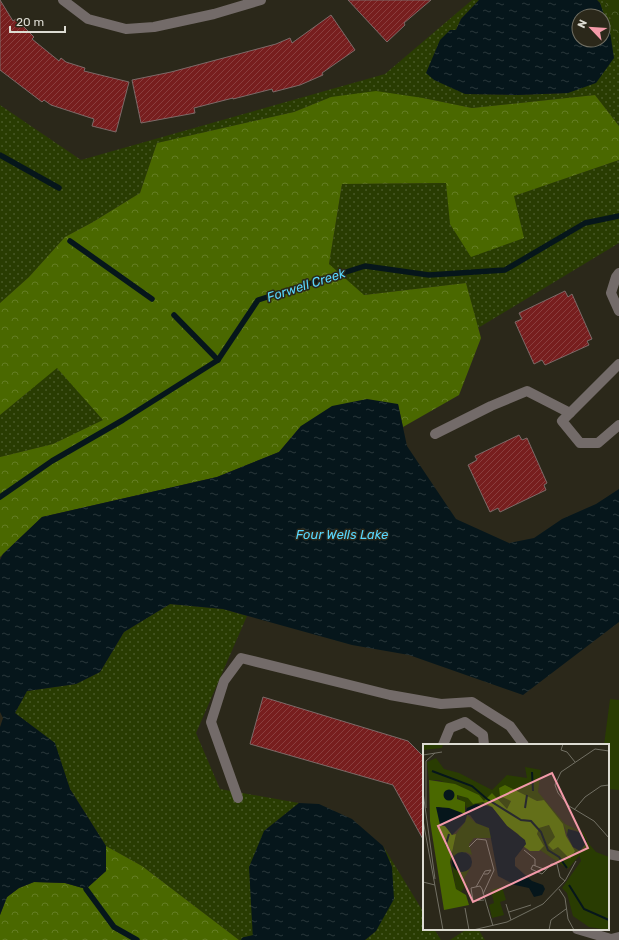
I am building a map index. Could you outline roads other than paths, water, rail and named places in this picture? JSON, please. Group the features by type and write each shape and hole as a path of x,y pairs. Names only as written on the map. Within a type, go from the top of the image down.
{"street":[{"path":"63,0 88,19 126,29 154,28 214,14 261,0"},
{"path":"619,273 616,277 611,293 619,310"},
{"path":"619,364 562,421 580,442 598,443 619,425"},
{"path":"435,434 492,406 527,391 570,413"},
{"path":"238,798 211,722 224,682 241,658 390,695 440,704 472,702 510,726 523,744"},
{"path":"443,744 450,728 465,722 483,735 484,744"},
{"path":"609,854 619,856"},
{"path":"580,930 611,939 619,937"}],"water":[{"path":"479,0 597,0 602,8 571,8 571,48 611,48 611,38 614,58 596,83 568,93 517,95 465,94 434,80 426,73 440,40 450,30 456,30 461,19"},
{"name":"Four Wells Lake","path":"367,399 398,404 407,446 456,519 509,543 534,538 562,519 596,504 619,489 619,622 523,695 409,655 352,645 223,609 170,604 124,632 100,672 76,684 27,691 15,713 55,743 70,789 106,846 106,871 86,889 65,883 34,882 19,888 7,897 0,915 0,727 3,718 0,712 0,560 3,554 42,517 217,477 279,452 301,426 332,406"},
{"path":"299,803 319,804 352,819 383,846 392,867 394,899 376,931 365,940 253,940 249,867 264,831"}],"waterway":[{"path":"0,155 59,188"},
{"name":"Forwell Creek","path":"0,497 52,461 123,420 218,360 258,300 365,266 429,275 505,270 585,223 619,216"},
{"path":"70,241 152,299"},
{"path":"174,315 218,360"},
{"path":"86,889 114,927 137,940"},
{"path":"244,940 253,938"}]}
